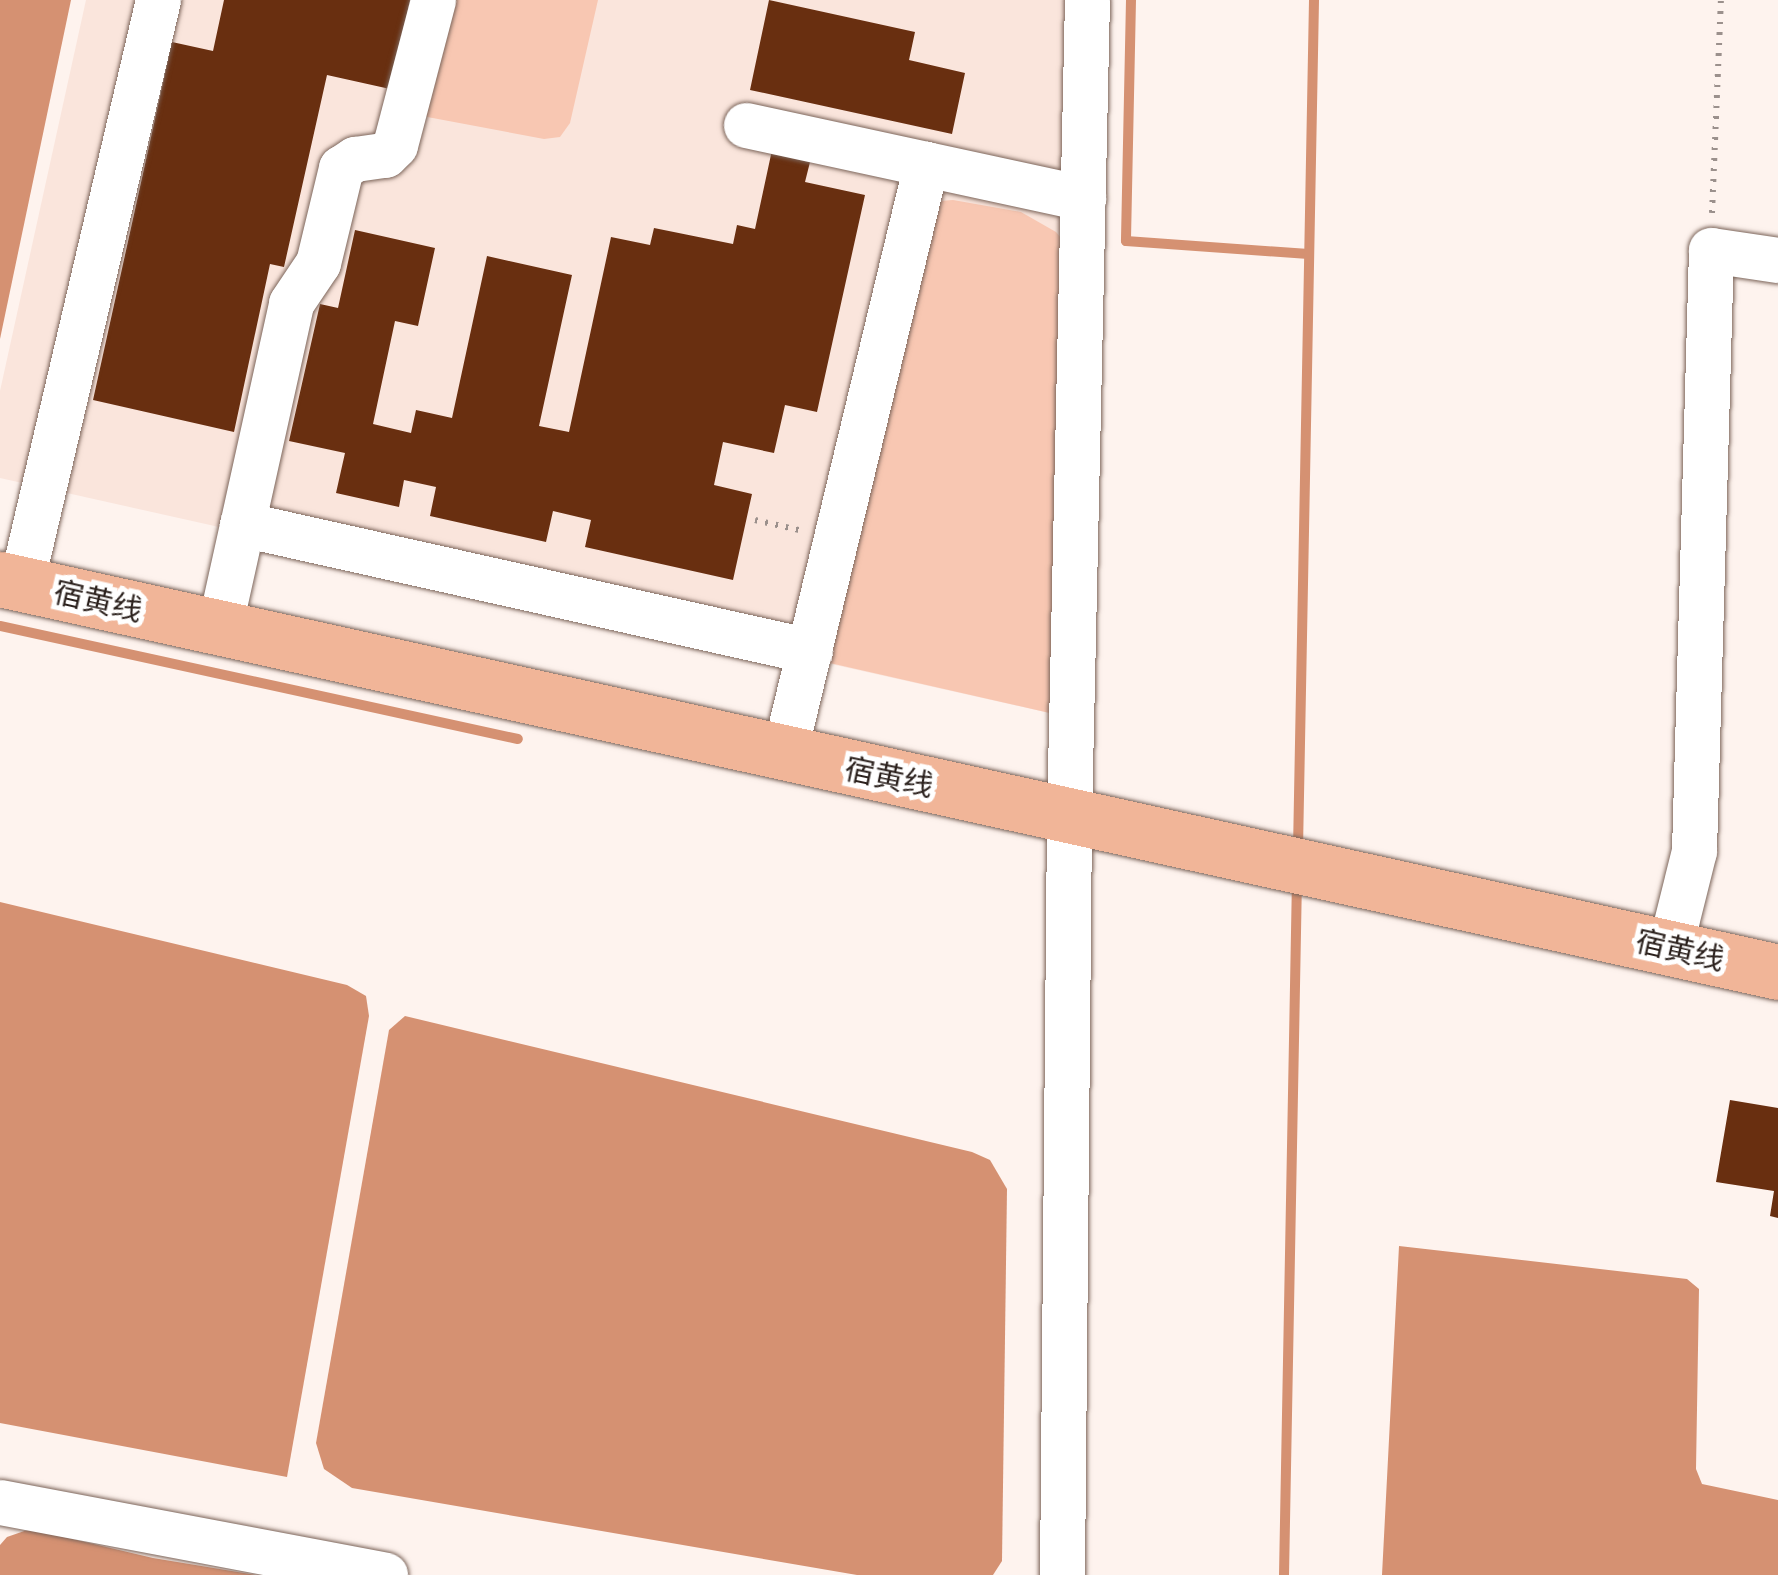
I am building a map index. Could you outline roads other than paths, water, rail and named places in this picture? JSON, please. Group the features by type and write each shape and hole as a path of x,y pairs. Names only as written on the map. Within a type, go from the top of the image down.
{"main road":[{"name":"宿黄线","path":"11,582 1778,972"}],"street":[{"path":"11,582 158,0"},
{"path":"219,628 291,303 318,263 341,168 355,159 384,155 395,145 432,0"},
{"path":"1062,1575 1069,817 1088,0"},
{"path":"746,125 1083,198"},
{"path":"784,754 926,164"},
{"path":"1670,948 1694,851 1711,250 1778,260"},
{"path":"242,524 810,651"},
{"path":"0,1502 386,1575"}],"waterway":[{"path":"1131,0 1126,241 1309,254"},
{"path":"1298,849 1314,0"},
{"path":"0,626 518,739"},
{"path":"1284,1575 1297,881"}]}
